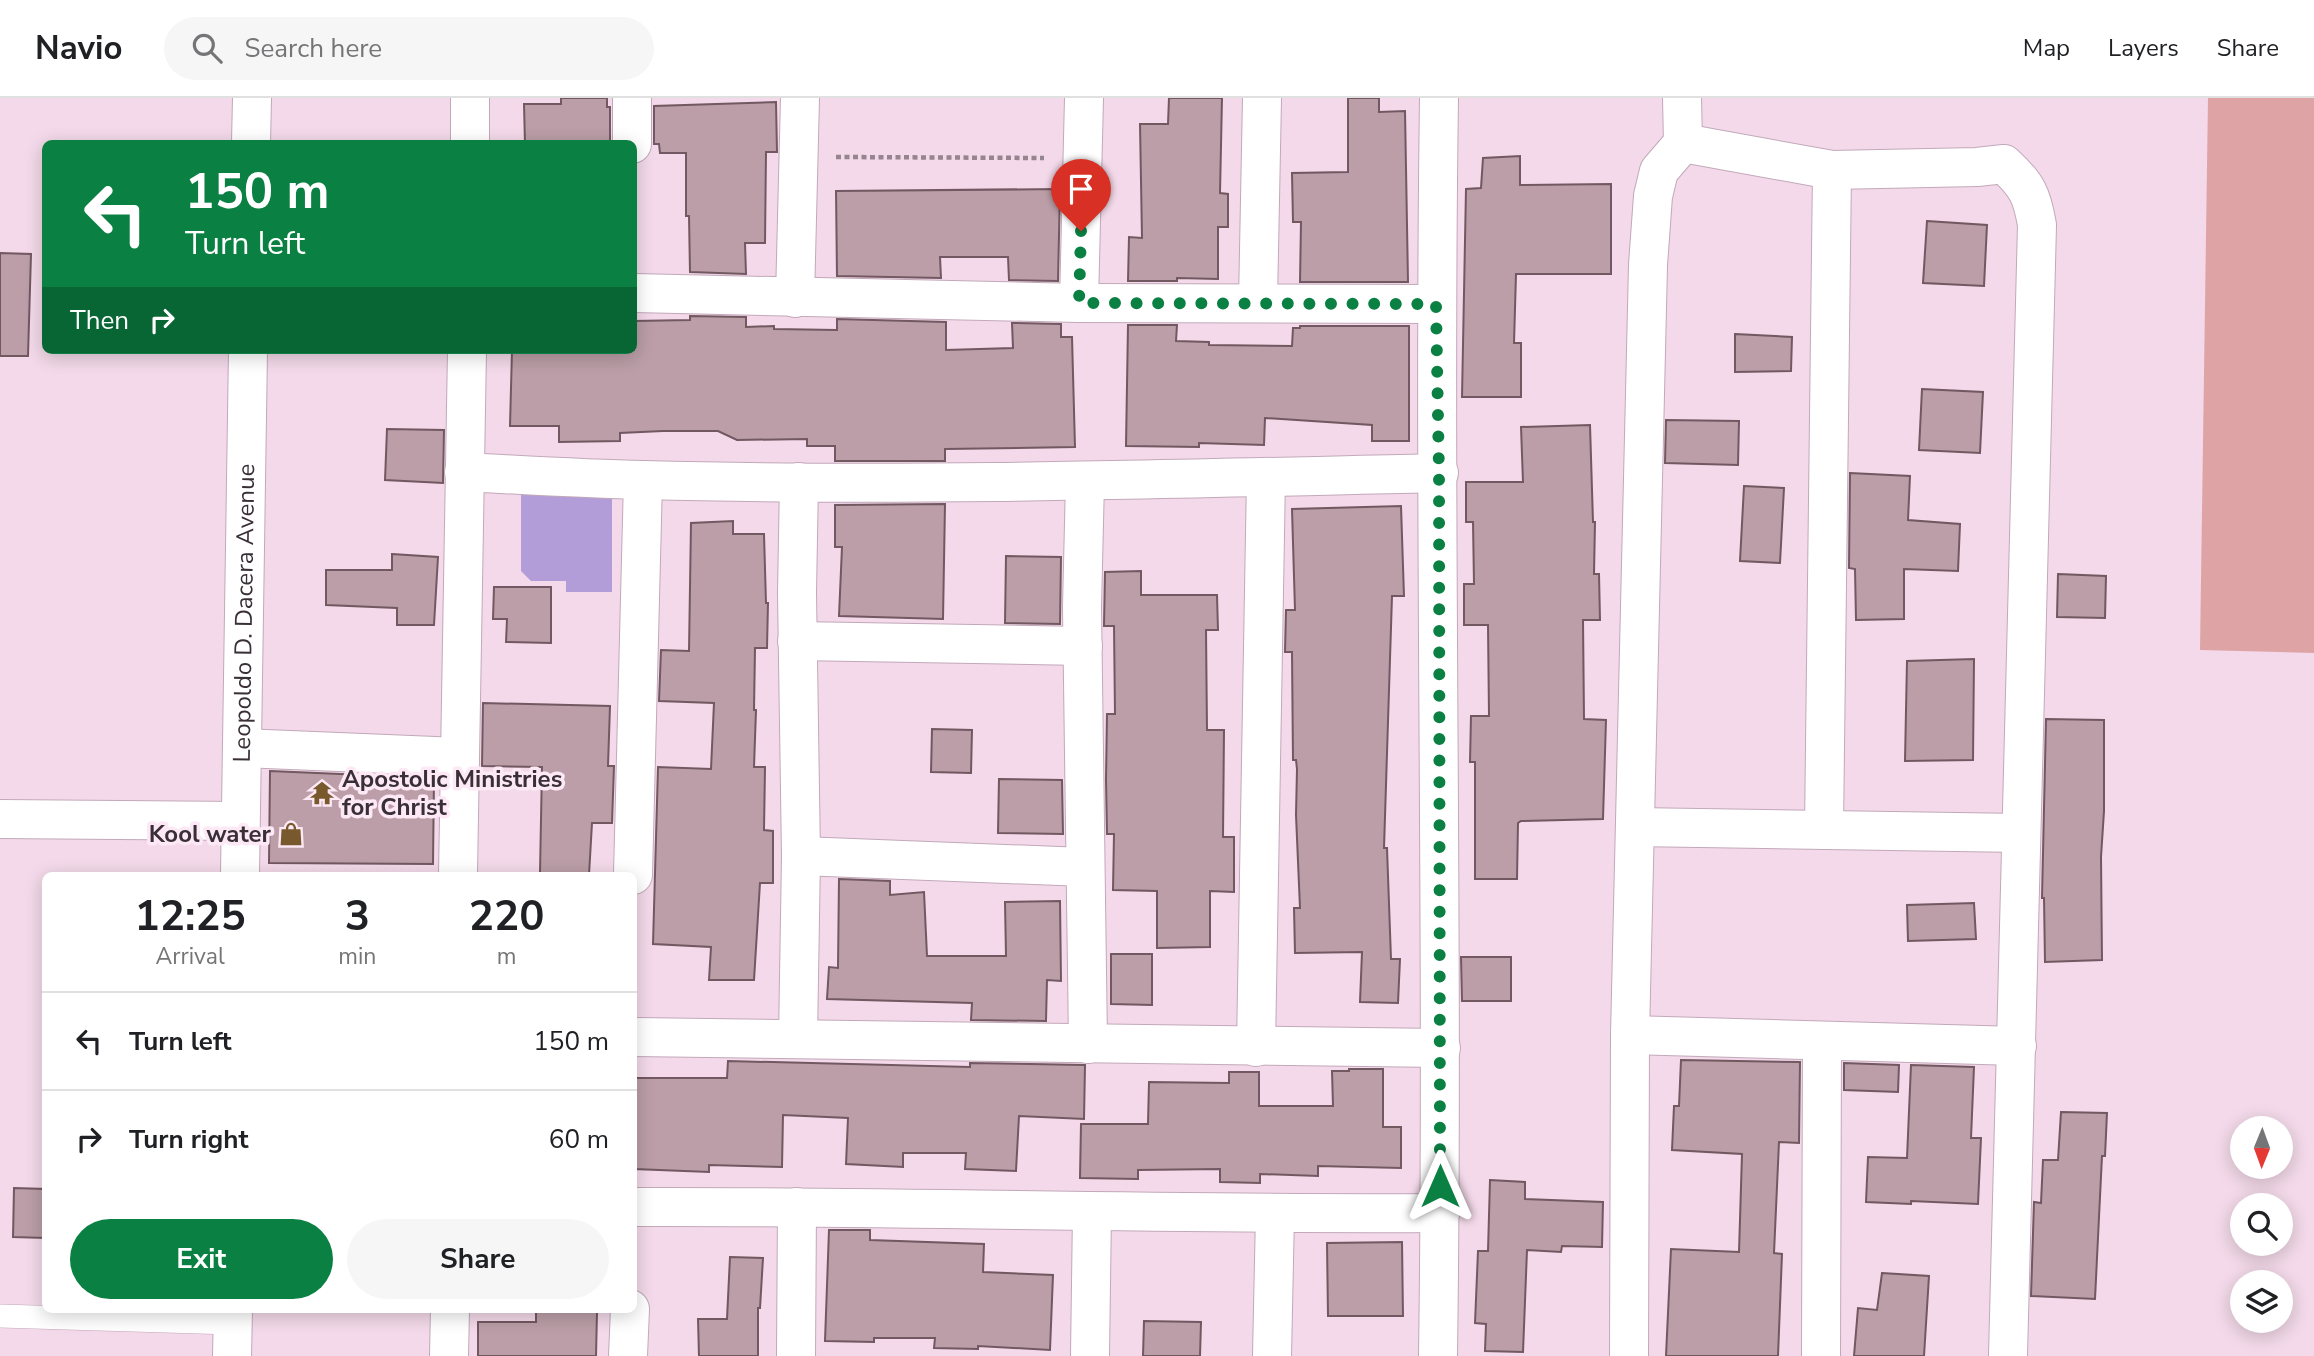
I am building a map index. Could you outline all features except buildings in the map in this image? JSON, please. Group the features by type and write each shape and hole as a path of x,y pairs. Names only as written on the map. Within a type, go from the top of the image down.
{"street":[{"path":"251,140 252,98"},
{"path":"470,98 470,140"},
{"path":"632,98 632,140"},
{"path":"795,298 800,98"},
{"path":"1079,303 1084,98"},
{"path":"1258,302 1262,98"},
{"path":"1438,1356 1439,473 1436,304 1439,98"},
{"path":"1629,1356 1630,1035 1648,265 1653,196 1659,171 1683,143 1682,98"},
{"path":"1683,143 1832,170 2004,164 2023,181 2032,198 2037,225 2008,1356"},
{"path":"1824,830 1832,170"},
{"path":"637,293 1079,303 1436,304"},
{"name":"Leopoldo D. Dacera Avenue","path":"240,872 248,354"},
{"path":"458,872 467,354"},
{"path":"464,472 643,480 799,481 1085,481 1439,473"},
{"path":"1256,1047 1266,477"},
{"path":"633,872 643,480"},
{"path":"798,1039 802,856 797,641 799,481"},
{"path":"1085,481 1084,867 1088,1044"},
{"path":"797,641 1083,646"},
{"path":"242,748 458,757"},
{"path":"0,819 240,821"},
{"path":"1635,827 2021,833"},
{"path":"802,856 1084,867"},
{"path":"1630,1035 2017,1046"},
{"path":"637,1037 1440,1048"},
{"path":"1821,1356 1822,1041"},
{"path":"637,1207 1275,1214 1440,1213"},
{"path":"796,1356 797,1207"},
{"path":"1090,1356 1092,1212"},
{"path":"1272,1356 1275,1214"},
{"path":"449,1356 450,1313"},
{"path":"628,1356 629,1313"}],"lane":[{"path":"0,1317 232,1329"}],"path":[{"path":"799,156 1084,159"}],"shaded area":[{"path":"2208,98 2314,98 2314,653 2200,650"},
{"path":"612,491 612,592 566,592 566,581 531,581 521,571 521,492"}],"place":[{"name":"Apostolic Ministries for Christ","path":"322,793"},
{"name":"Kool water","path":"291,834"}],"route":[{"path":"1081,231 1079,303 1436,304 1439,473 1440,1186"}]}
